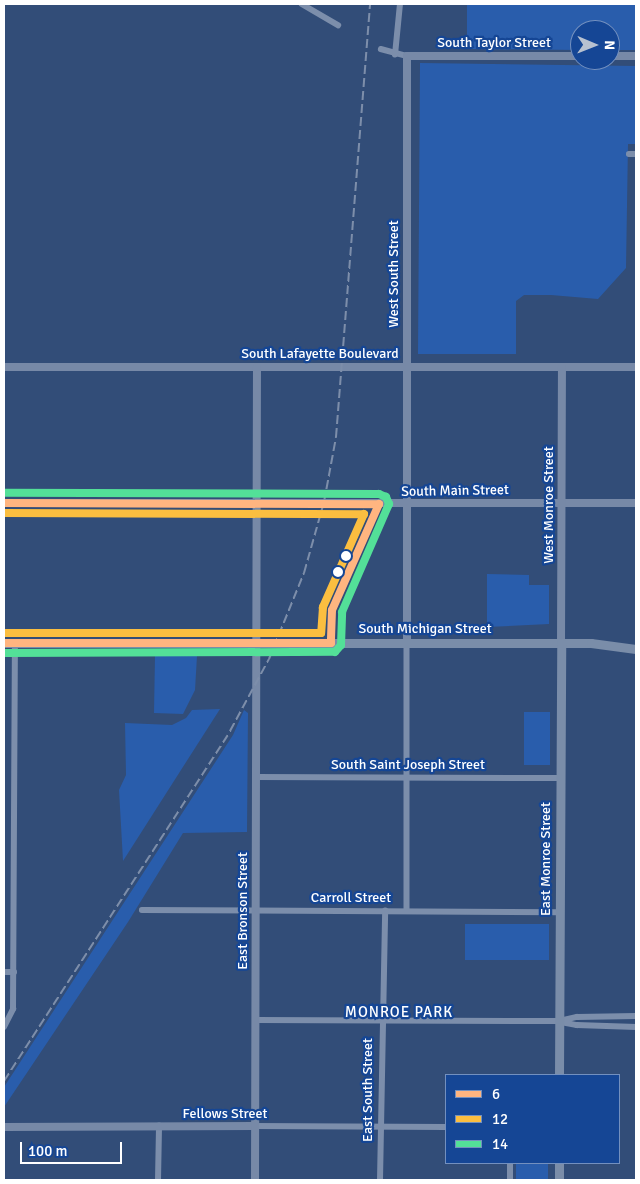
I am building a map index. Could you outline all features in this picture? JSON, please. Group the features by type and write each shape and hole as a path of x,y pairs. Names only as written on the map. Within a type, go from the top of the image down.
{"main road":[{"name":"South Michigan Street","path":"4,643 561,643 601,644 636,650"},
{"name":"East Monroe Street","path":"559,1074 561,643"},
{"path":"559,1164 559,1180"}],"street":[{"path":"302,4 338,24"},
{"path":"395,55 400,4"},
{"path":"381,49 395,55 407,56"},
{"name":"South Taylor Street","path":"407,56 570,56"},
{"name":"West South Street","path":"407,56 407,643"},
{"path":"620,56 636,56"},
{"name":"South Lafayette Boulevard","path":"4,366 636,367"},
{"name":"East Bronson Street","path":"255,1180 257,366"},
{"name":"West Monroe Street","path":"561,643 562,367"},
{"name":"South Main Street","path":"4,504 408,505 636,503"},
{"path":"4,1027 13,1009 15,643"},
{"path":"407,643 407,911"},
{"name":"South Saint Joseph Street","path":"256,777 561,778"},
{"name":"Carroll Street","path":"142,910 560,912"},
{"name":"East South Street","path":"380,1180 385,911"},
{"path":"4,972 14,972"},
{"path":"256,1020 559,1021 577,1017 636,1016"},
{"path":"559,1021 577,1026 636,1027"},
{"name":"Fellows Street","path":"4,1126 445,1127"},
{"path":"158,1180 159,1126"},
{"path":"510,1164 510,1180"}],"shaded area":[{"path":"467,4 636,4 636,50 620,50 620,20 570,20 570,50 467,49"},
{"path":"420,63 570,65 570,70 620,70 620,66 636,66 636,144 628,144 626,268 598,299 524,295 516,301 516,354 418,354"},
{"path":"487,574 529,575 529,585 549,585 549,624 487,627"},
{"path":"155,656 197,656 195,690 183,714 154,713"},
{"path":"220,709 123,861 119,790 126,775 125,723 172,725 186,718 192,710"},
{"path":"244,710 248,713 247,832 183,833 128,922 4,1107 4,1087 233,735"},
{"path":"524,712 550,712 550,765 524,765"},
{"path":"465,924 549,924 549,960 465,960"},
{"path":"516,1164 548,1164 548,1180 516,1180"}],"railway":[{"path":"4,1081 230,731 269,659 304,573 324,502 336,437 370,4"}],"transit line":[{"name":"14","path":"4,493 379,494 386,497 389,504 342,612 341,645 335,652 4,653"},
{"name":"6","path":"4,503 379,504 332,610 331,643 4,643"},
{"name":"12","path":"4,513 364,514 323,607 321,633 4,633"}],"district":[{"name":"MONROE PARK","path":"399,1013"}]}
